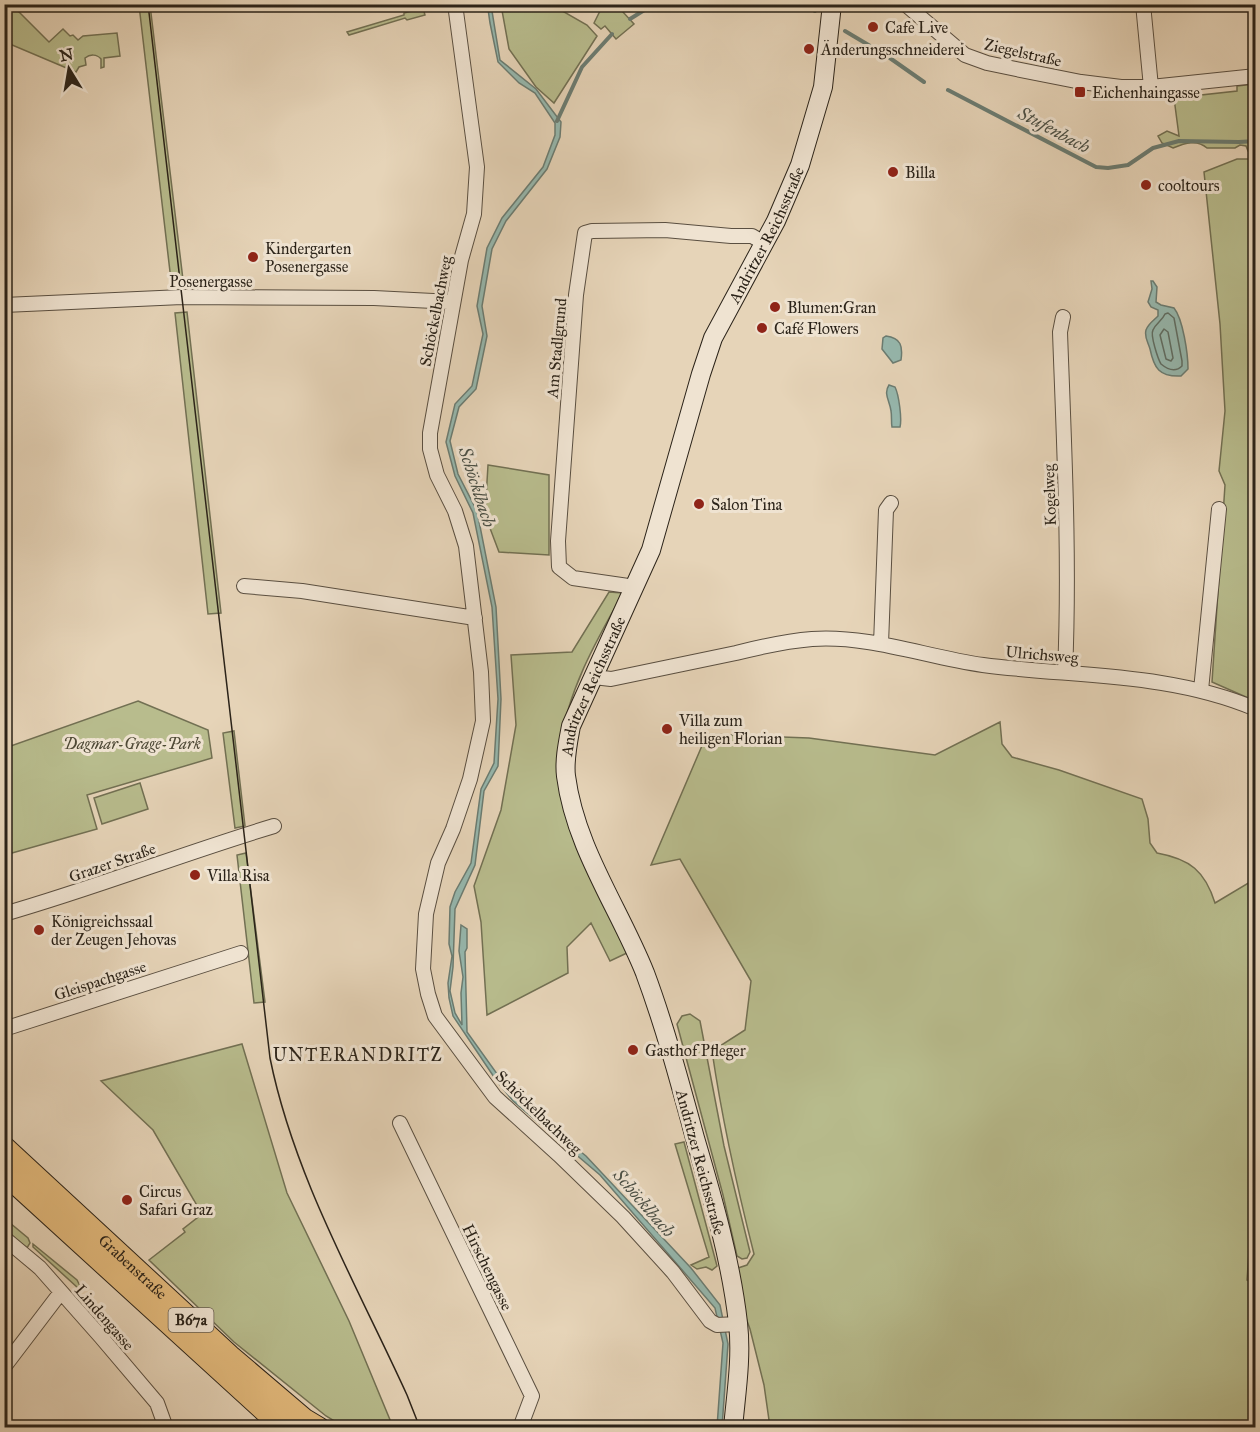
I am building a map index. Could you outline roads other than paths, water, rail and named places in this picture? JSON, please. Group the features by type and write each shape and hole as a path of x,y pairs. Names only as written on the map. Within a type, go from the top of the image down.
{"main road":[{"name":"Andritzer Reichsstraße","path":"733,1428 737,1382 727,1325 717,1217 655,1003 640,964 596,869 570,796 566,774 571,726 635,587 661,518 710,347 720,322 786,201 800,165 826,67 832,4"},
{"name":"Grabenstraße","path":"4,1147 230,1356 304,1419 319,1428"},
{"name":"Grabenstraße","path":"4,1173 263,1409 288,1428"}],"street":[{"name":"Schöckelbachweg","path":"455,4 477,167 474,214 461,260 453,302 430,433 430,449 438,475 455,511 466,546 482,672 483,721 470,779 453,829 438,863 426,914 423,969 435,1016 495,1097 623,1217 673,1272 708,1318 727,1325"},
{"name":"Ziegelstraße","path":"904,4 965,55 987,63 1100,85 1151,87 1256,76"},
{"path":"1143,4 1151,87"},
{"name":"Am Stadlgrund","path":"635,587 573,578 559,567 558,541 576,295 585,233 665,230 752,236 764,243"},
{"name":"Posenergasse","path":"4,305 195,297 374,298 453,302"},
{"name":"Kogelweg","path":"1063,317 1060,332 1067,536 1065,672"},
{"path":"881,644 886,510 891,504"},
{"path":"1201,690 1219,509"},
{"path":"244,586 302,591 475,618"},
{"name":"Ulrichsweg","path":"594,677 611,679 812,639 881,644 979,664 1136,679 1201,690 1256,709"},
{"name":"Grazer Straße","path":"4,914 274,826"},
{"name":"Gleispachgasse","path":"4,1029 241,953"},
{"name":"Hirschengasse","path":"400,1123 532,1396 520,1428"},
{"name":"Lindengasse","path":"6,1243 40,1268 61,1292 157,1403 166,1428"},
{"path":"4,1367 61,1292"}],"water":[{"path":"490,5 495,5 492,11 500,60 536,89 561,122 560,137 547,169 506,221 492,249 482,306 487,336 476,389 459,407 450,441 458,474 477,511 496,607 501,699 498,766 484,791 475,865 455,909 450,991 455,1013 462,1025 463,977 459,951 461,925 467,929 465,952 467,1032 515,1099 586,1156 691,1268 720,1305 728,1344 722,1427 717,1427 723,1343 715,1308 600,1175 513,1101 453,1016 449,998 448,983 452,956 449,944 450,907 455,892 471,863 481,789 494,763 498,699 492,607 473,513 455,476 446,442 455,404 472,386 483,334 477,306 487,248 502,218 543,167 555,135 555,123 535,93 519,83 498,62 488,9"},
{"path":"1151,281 1157,287 1156,302 1174,308 1180,320 1188,369 1181,376 1167,375 1159,370 1146,337 1148,326 1158,316 1158,310 1151,307 1148,302 1152,289"},
{"path":"886,336 895,339 900,344 901,360 893,363 882,349 883,338"},
{"path":"889,385 895,387 898,396 900,427 892,427 887,395"}],"waterway":[{"name":"Stufenbach","path":"630,19 654,4"},
{"name":"Stufenbach","path":"804,4 815,11"},
{"name":"Stufenbach","path":"845,31 924,82"},
{"name":"Stufenbach","path":"557,121 582,67 612,34"},
{"name":"Stufenbach","path":"948,90 1096,167 1128,165 1153,148 1179,141 1256,141"}],"tram line":[{"path":"148,4 270,1058 294,1145 311,1188 407,1395 420,1428"}],"place":[{"name":"Cafe Live","path":"873,27"},
{"name":"Änderungsschneiderei","path":"809,49"},
{"name":"Eichenhaingasse","path":"1080,92"},
{"name":"Billa","path":"893,172"},
{"name":"cooltours","path":"1146,185"},
{"name":"Kindergarten Posenergasse","path":"253,257"},
{"name":"Blumen:Gran","path":"775,307"},
{"name":"Café Flowers","path":"762,328"},
{"name":"Salon Tina","path":"699,504"},
{"name":"Villa zum heiligen Florian","path":"667,729"},
{"name":"Villa Risa","path":"195,875"},
{"name":"Königreichssaal der Zeugen Jehovas","path":"39,930"},
{"name":"Gasthof Pfleger","path":"633,1050"},
{"name":"Circus Safari Graz","path":"127,1200"}],"district":[{"name":"UNTERANDRITZ","path":"358,1055"}],"water label":[{"name":"Schöcklbach","path":"477,487"},
{"name":"Schöcklbach","path":"644,1203"}],"park label":[{"name":"Dagmar-Grage-Park","path":"132,743"}]}
